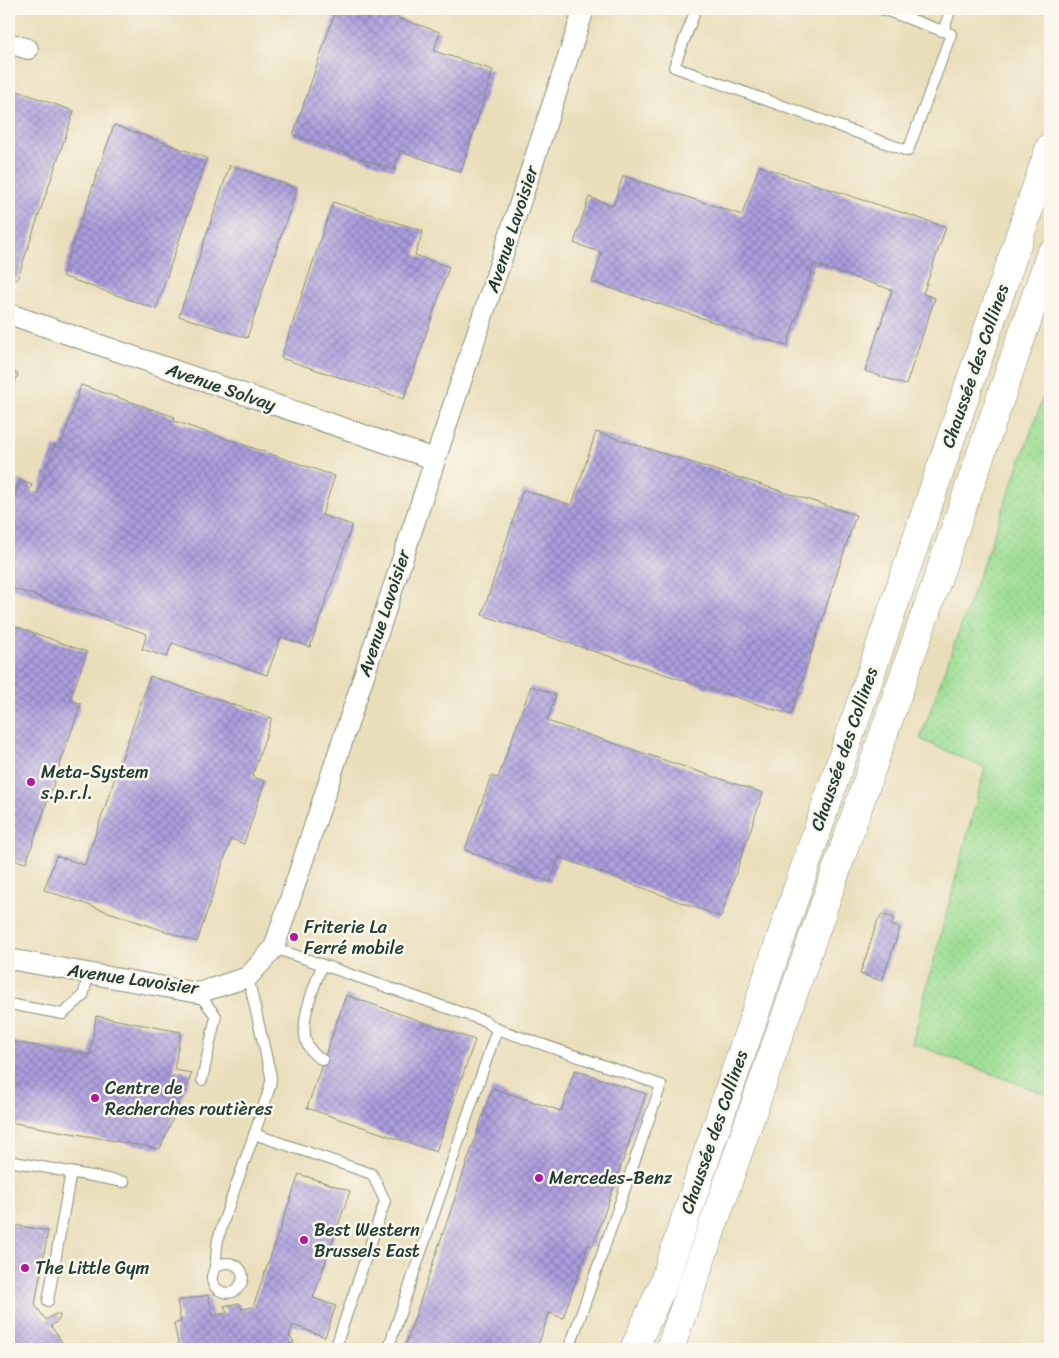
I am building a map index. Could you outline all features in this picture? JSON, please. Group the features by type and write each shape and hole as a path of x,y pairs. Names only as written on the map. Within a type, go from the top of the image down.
{"main road":[{"name":"Chaussée des Collines","path":"634,1349 662,1287 1050,147"},
{"name":"Chaussée des Collines","path":"670,1349 965,507 1050,255"}],"street":[{"name":"Avenue Lavoisier","path":"9,959 198,992 248,977 274,948 434,459 476,342 584,9"},
{"path":"9,43 28,49"},
{"name":"Avenue Solvay","path":"9,314 434,459"}],"lane":[{"path":"696,9 674,67 908,151 951,34 882,9"},
{"path":"943,31 951,9"},
{"path":"274,948 485,1021 498,1030 661,1085 569,1349"},
{"path":"322,965 308,1005 303,1033 309,1047 323,1060"},
{"path":"9,1004 63,1014 83,996 89,973"},
{"path":"215,1267 218,1238 271,1080 248,977"},
{"path":"198,992 216,1016 202,1080"},
{"path":"388,1349 498,1030"},
{"path":"254,1134 372,1174 385,1201 335,1349"},
{"path":"9,1161 124,1182"},
{"path":"48,1301 71,1172"}],"green space":[{"path":"1050,379 1050,1096 912,1043 985,768 920,739"}],"building":[{"path":"336,9 371,9 440,32 434,51 493,70 461,172 400,151 394,170 293,135"},
{"path":"9,88 74,111 17,280 9,277"},
{"path":"114,125 207,158 156,309 62,276"},
{"path":"230,165 297,188 247,338 179,316"},
{"path":"759,166 946,227 923,294 935,298 906,385 865,371 892,290 814,264 787,346 592,282 602,253 574,243 589,197 613,206 623,176 742,215"},
{"path":"333,202 423,231 415,255 449,267 404,399 281,358"},
{"path":"9,370 18,374 9,400"},
{"path":"81,385 175,417 174,421 335,476 322,515 352,525 310,647 281,637 267,675 172,643 167,657 142,649 147,634 9,587 9,513 20,480 32,485 29,492 37,495 54,446 60,448"},
{"path":"596,432 856,515 791,715 482,615 523,490 572,505"},
{"name":"Meta-System s.p.r.l.","path":"9,624 87,652 70,700 81,704 26,863 15,860 9,878"},
{"path":"150,676 272,718 252,777 265,781 244,844 231,839 197,942 44,890 56,856 85,865"},
{"path":"531,686 556,695 547,721 763,793 721,917 559,857 550,882 465,850 491,776 498,778"},
{"path":"882,914 894,918 891,925 900,928 882,981 860,974 878,920"},
{"path":"346,995 475,1040 436,1152 307,1108"},
{"name":"Centre de Recherches routières","path":"96,1016 181,1032 174,1070 192,1073 160,1149 9,1122 9,1041 90,1055"},
{"name":"Mercedes-Benz","path":"575,1070 646,1094 593,1246 588,1245 563,1318 549,1313 537,1349 404,1349 492,1088 561,1111"},
{"name":"Best Western Brussels East","path":"299,1174 350,1191 313,1298 336,1306 325,1337 293,1325 289,1336 294,1342 286,1349 281,1349 277,1346 277,1349 179,1349 174,1323 181,1322 177,1301 208,1295 213,1316 227,1313 224,1306 239,1303 242,1309 253,1307"},
{"name":"The Little Gym","path":"9,1224 48,1231 35,1305 46,1320 55,1314 60,1315 59,1320 51,1326 62,1342 51,1349 11,1349 9,1345"}],"place":[{"name":"Meta-System s.p.r.l.","path":"31,782"},
{"name":"Friterie La Ferré mobile","path":"294,937"},
{"name":"Centre de Recherches routières","path":"95,1098"},
{"name":"Mercedes-Benz","path":"539,1178"},
{"name":"Best Western Brussels East","path":"304,1240"},
{"name":"The Little Gym","path":"25,1268"}]}
